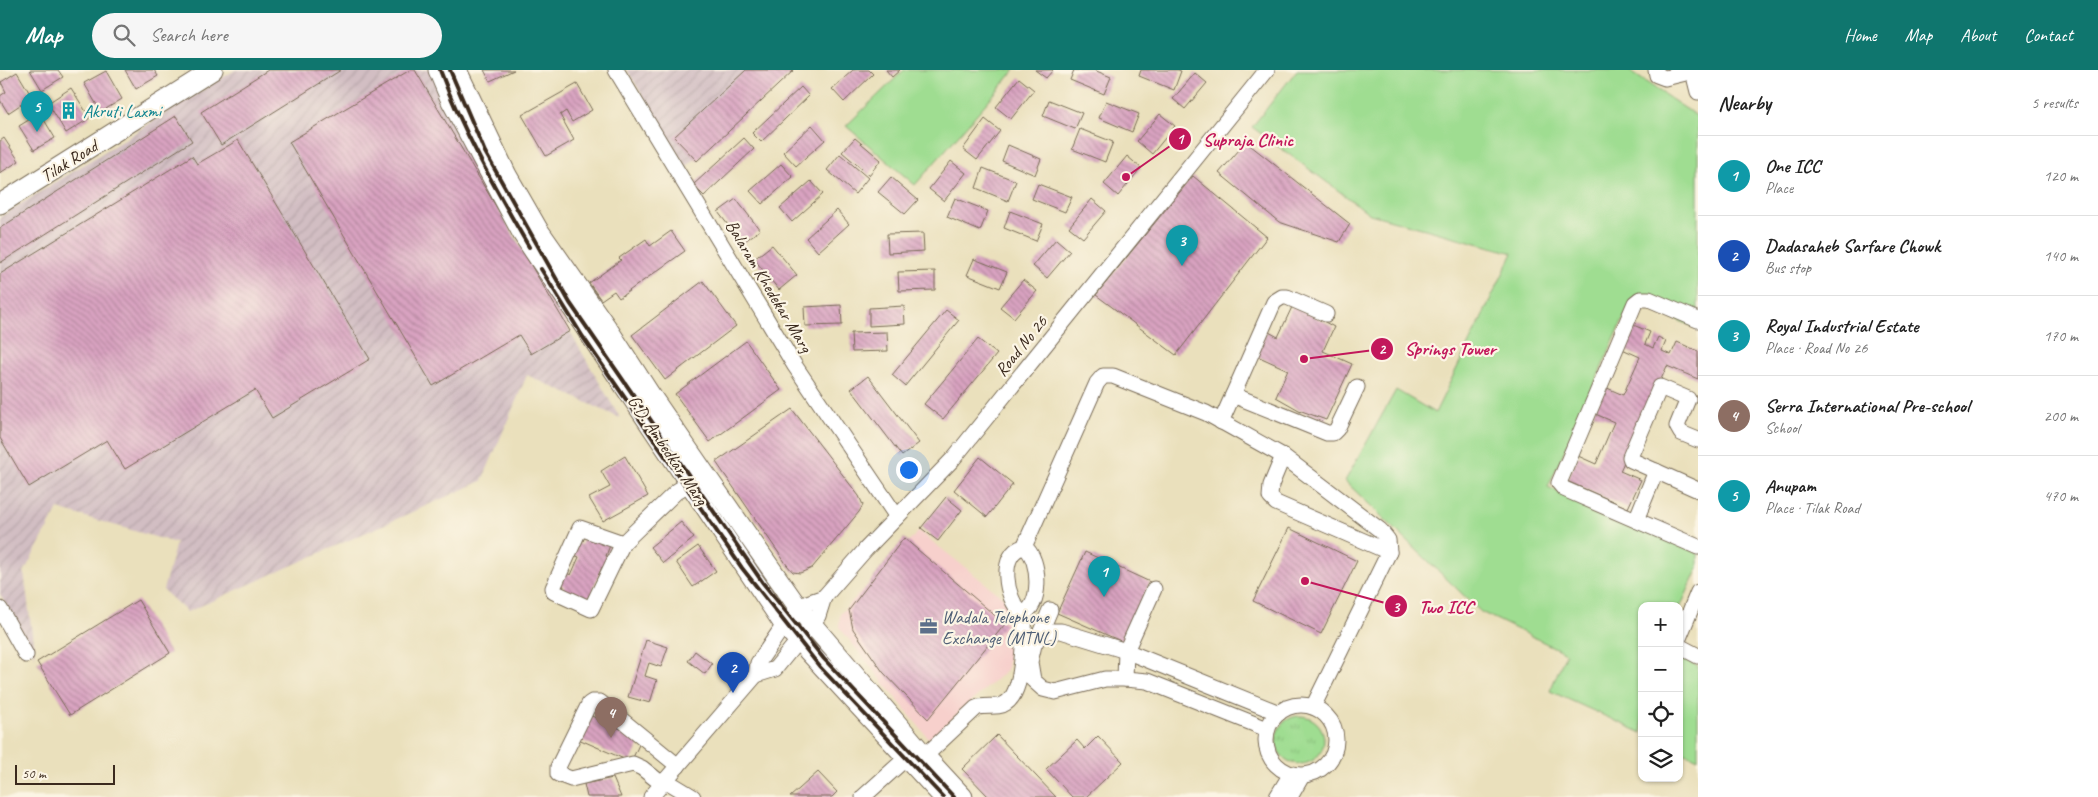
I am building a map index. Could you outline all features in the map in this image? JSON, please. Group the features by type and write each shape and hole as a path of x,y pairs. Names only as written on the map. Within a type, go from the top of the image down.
{"main road":[{"name":"Tilak Road","path":"0,204 214,70"},
{"name":"G.D. Ambedkar Marg","path":"438,70 451,100 523,236 586,313"},
{"name":"G.D. Ambedkar Marg","path":"457,70 507,175 586,313 692,475 784,625 796,640 963,797"},
{"name":"G.D. Ambedkar Marg","path":"692,475 916,754 943,797"}],"street":[{"name":"Balaram Khedekar Marg","path":"616,70 795,366 897,517"},
{"name":"Road No 26","path":"756,676 758,663 784,625 806,617 807,603 824,597 953,459 1268,70"},
{"path":"1656,70 1657,75 1665,78 1696,71 1698,92"},
{"path":"1222,422 1274,302 1287,297 1326,314"},
{"path":"1698,320 1649,299 1640,299 1635,303 1559,483 1564,489 1698,547"},
{"path":"1024,547 1097,382 1103,376 1113,376 1206,413 1283,456 1380,530 1388,540 1389,552 1313,707"},
{"path":"1233,395 1327,433 1332,433 1337,429 1356,387"},
{"path":"1698,440 1681,433 1677,426 1688,399 1664,387 1660,387 1630,457 1631,460 1698,490"},
{"path":"1283,456 1271,485 1270,496 1276,503 1389,552"},
{"path":"1636,520 1656,471"},
{"path":"623,543 580,528 553,588 554,592 592,609 623,543 692,475"},
{"path":"863,797 976,708 984,705 1002,706 1008,703 1016,689 1020,676 1025,613 1032,604 1038,582 1034,556 1024,547 1019,548 1013,553 1007,569 1010,596 1018,610 1025,613"},
{"path":"1125,679 1126,650 1154,589"},
{"path":"1683,628 1698,592"},
{"path":"0,609 26,655"},
{"path":"1053,611 1044,633 1034,645 1030,662 1033,680 1043,689 1055,692 1104,679 1148,681 1267,729"},
{"path":"651,797 756,676 775,669 796,640 806,617"},
{"path":"1044,633 1062,631 1126,650 1278,713"},
{"path":"1681,647 1698,656"},
{"path":"1176,692 1184,674"},
{"path":"678,766 600,702 592,702 557,771 560,776 571,779 633,764 693,797"},
{"path":"1295,705 1313,707 1327,716 1333,725 1336,736 1332,758 1315,773 1296,775 1282,770 1272,762 1267,752 1265,739 1267,729 1278,713 1295,705"},
{"path":"642,768 656,748"},
{"path":"1277,797 1296,775"},
{"path":"1290,797 1296,775"}],"shaded area":[{"path":"235,70 433,70 478,173 620,418 527,375 482,481 187,612 163,590 176,543 58,509 24,572 35,657 0,594 0,217"},
{"path":"627,70 795,70 686,167"},
{"name":"Wadala Telephone Exchange (MTNL)","path":"919,531 1014,606 1007,670 929,739 839,627 840,614"}],"green space":[{"path":"904,70 1015,70 915,185 846,126"},
{"path":"1297,70 1628,70 1698,117 1698,323 1696,328 1632,300 1548,487 1698,553 1698,568 1683,602 1638,602 1638,731 1550,691 1566,653 1481,612 1345,481 1396,390 1435,413 1513,253 1370,214 1252,127"},
{"path":"1683,659 1698,666 1698,759 1683,752"},
{"path":"1295,716 1305,716 1317,723 1324,735 1324,745 1317,757 1305,764 1295,764 1287,760 1280,753 1276,745 1276,735 1280,727 1287,720"}],"building":[{"path":"30,70 58,70 63,77 42,90"},
{"path":"125,70 154,70 158,76 136,89"},
{"path":"268,70 341,70 221,145 201,112"},
{"path":"410,70 415,70 570,331 531,354 519,335 433,386 289,142"},
{"path":"484,70 514,70 490,81"},
{"path":"746,70 794,70 697,161 674,137"},
{"path":"853,70 869,70 873,74 844,102 832,89"},
{"path":"886,70 900,70 892,77"},
{"path":"1035,70 1053,70 1046,78"},
{"path":"1074,70 1094,70 1111,77 1104,94 1070,80"},
{"path":"1141,70 1181,71 1174,90 1139,76"},
{"path":"106,71 122,99 101,112 84,83"},
{"path":"17,72 32,97 8,113 0,100 0,96 6,92 1,82"},
{"path":"1195,73 1207,83 1185,109 1173,99"},
{"path":"1019,78 1034,90 1011,119 996,107"},
{"path":"577,84 592,110 572,122 566,111 560,115 574,140 546,156 522,115"},
{"path":"801,87 809,96 761,142 752,133"},
{"name":"Akruti Laxmi","path":"71,88 90,118 66,133 48,103"},
{"path":"1049,100 1082,113 1075,129 1043,116"},
{"path":"1106,101 1139,114 1132,132 1099,118"},
{"path":"40,113 55,138 34,150 19,126"},
{"path":"1160,114 1175,126 1152,154 1137,141"},
{"path":"176,116 192,141 0,263 0,228"},
{"path":"985,119 1000,131 977,160 963,149"},
{"path":"812,125 825,140 796,166 783,152"},
{"path":"1080,129 1113,142 1105,162 1072,149"},
{"path":"4,138 19,161 0,173 0,141"},
{"path":"744,138 754,149 704,196 693,185"},
{"path":"855,138 881,160 869,175 842,152"},
{"path":"238,140 370,359 272,418 255,390 125,469 107,440 29,487 0,438 0,274 192,156 197,164"},
{"path":"1246,142 1350,224 1339,242 1279,222 1219,173"},
{"path":"1008,145 1041,159 1035,175 1002,161"},
{"path":"840,154 868,178 855,194 827,170"},
{"path":"1127,156 1141,168 1118,196 1104,184"},
{"path":"951,161 966,173 944,201 929,189"},
{"path":"781,164 793,177 762,204 750,191"},
{"path":"983,168 1016,181 1008,201 976,188"},
{"path":"1193,176 1267,237 1176,355 1096,295"},
{"path":"891,177 918,200 905,214 878,192"},
{"path":"811,181 823,194 792,222 780,208"},
{"path":"1038,184 1072,197 1065,212 1032,199"},
{"path":"955,198 988,211 980,231 947,217"},
{"path":"736,199 760,230 742,243 718,212"},
{"path":"1092,199 1106,211 1083,238 1069,227"},
{"path":"837,210 849,224 818,252 806,238"},
{"path":"1010,211 1043,224 1036,241 1004,228"},
{"path":"671,231 685,251 619,298 614,291 601,300 589,283 646,239 650,246"},
{"path":"923,233 924,251 888,253 887,234"},
{"path":"1056,239 1070,251 1047,278 1033,266"},
{"path":"772,245 797,275 779,290 754,259"},
{"path":"974,259 1007,272 1000,288 967,275"},
{"path":"935,271 935,290 899,291 898,272"},
{"path":"1023,280 1037,291 1014,318 1000,307"},
{"path":"703,281 736,326 665,380 632,335"},
{"path":"841,305 842,325 805,326 804,307"},
{"path":"904,306 905,324 869,326 869,308"},
{"path":"1292,307 1334,327 1323,351 1352,364 1326,420 1299,410 1276,397 1288,370 1255,355 1267,331 1278,337"},
{"path":"946,310 959,320 905,386 892,375"},
{"path":"1631,324 1650,332 1645,344 1653,348 1658,337 1666,341 1662,351 1671,355 1677,342 1698,351 1698,379 1667,366 1620,471 1641,480 1628,508 1567,481 1578,456 1596,464 1614,422 1593,413 1605,387 1623,395 1640,357 1620,348"},
{"path":"887,332 888,351 852,352 851,333"},
{"path":"978,339 997,354 943,419 924,404"},
{"path":"746,341 781,390 710,442 675,394"},
{"path":"868,376 919,443 902,456 851,389"},
{"path":"792,409 859,496 863,505 812,568 800,573 793,572 787,565 716,462"},
{"path":"625,456 648,496 603,521 589,498 610,487 601,471"},
{"path":"980,457 1013,484 987,517 954,490"},
{"path":"946,497 962,510 938,541 921,528"},
{"path":"681,522 694,538 663,563 650,547"},
{"path":"1289,528 1357,561 1321,634 1253,601"},
{"path":"586,534 610,545 606,556 611,558 606,568 602,567 594,586 594,597 589,595 585,605 561,594 564,586 559,584 564,572 571,575 579,557 572,554 577,543 581,545"},
{"name":"Wadala Telephone Exchange (MTNL)","path":"904,538 1005,624 928,719 883,672 853,629 849,610"},
{"path":"698,546 716,571 693,587 676,562"},
{"path":"1085,552 1150,582 1123,642 1057,613"},
{"path":"138,600 170,653 70,715 37,662"},
{"path":"646,640 668,647 661,667 649,663 645,676 657,680 650,703 628,697"},
{"path":"695,651 712,664 705,674 688,661"},
{"path":"587,714 642,738 631,762 576,738"},
{"path":"997,735 1056,797 989,797 962,769"},
{"path":"1098,736 1123,762 1086,797 1072,797 1046,769 1077,740 1085,749"},
{"path":"818,772 837,792 832,797 790,797"},
{"path":"613,778 621,797 587,797 584,784"}],"railway":[{"path":"440,70 459,116 492,182 529,247"},
{"path":"450,70 485,152 570,303 763,583 824,659 954,797"},
{"path":"541,269 583,337 742,568 820,667 943,797"}],"place":[{"name":"Akruti Laxmi","path":"69,111"},
{"name":"Anupam","path":"37,132"},
{"name":"Supraja Clinic","path":"1126,177"},
{"name":"Royal Industrial Estate","path":"1182,266"},
{"name":"Springs Tower","path":"1304,359"},
{"name":"Two ICC","path":"1305,581"},
{"name":"One ICC","path":"1104,597"},
{"name":"Wadala Telephone Exchange (MTNL)","path":"928,627"},
{"name":"Dadasaheb Sarfare Chowk","path":"733,693"},
{"name":"Serra International Pre-school","path":"611,738"}]}
